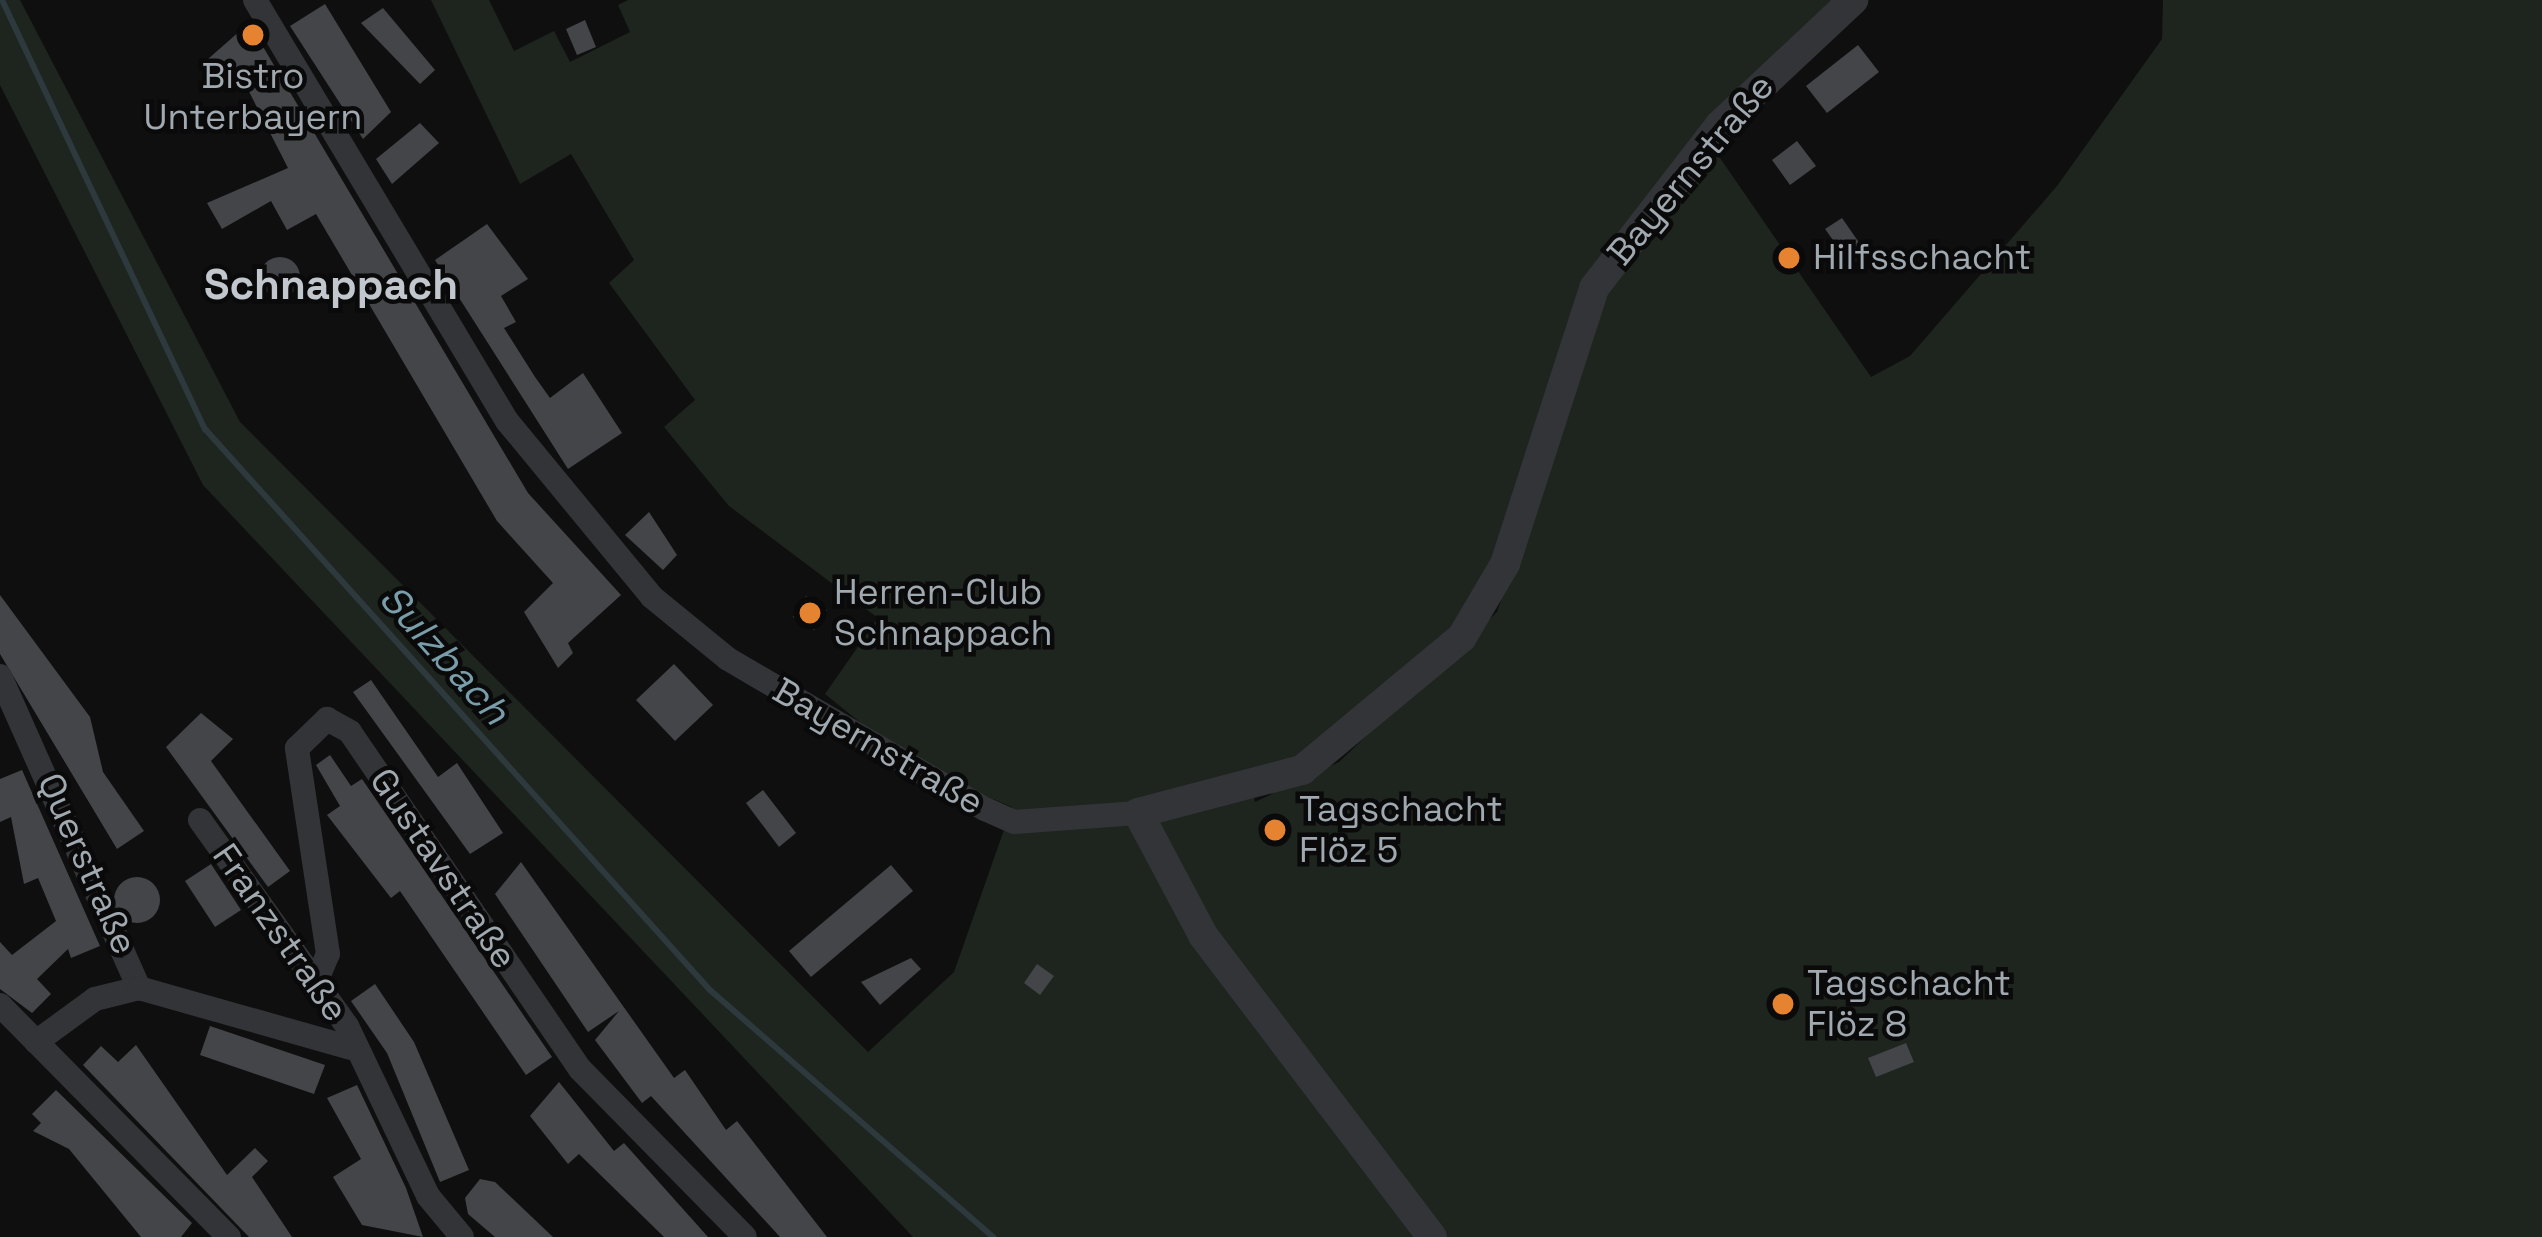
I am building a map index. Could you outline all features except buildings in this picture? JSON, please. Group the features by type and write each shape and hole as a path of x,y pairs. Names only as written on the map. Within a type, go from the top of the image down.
{"street":[{"name":"Bayernstraße","path":"255,0 507,421 652,597 728,659 1014,822 1138,813 1302,770 1462,637 1505,564 1594,288 1720,125 1853,0"},
{"name":"Querstraße","path":"0,676 139,988"},
{"name":"Gustavstraße","path":"316,982 328,954 297,748 327,719 350,732 580,1069 746,1237"},
{"path":"1138,813 1203,935 1432,1237"},
{"name":"Franzstraße","path":"200,820 316,982 351,1048 385,1088 428,1196 462,1237"},
{"path":"36,1042 95,999 139,988"},
{"name":"Franzstraße","path":"139,988 351,1048"},
{"path":"0,1005 229,1237"}],"shaded area":[{"path":"0,0 20,0 240,422 868,1052 954,972 1012,807 914,766 825,694 878,618 729,506 664,427 695,400 609,283 634,260 571,154 520,184 431,0 489,0 514,51 554,31 570,62 630,32 618,5 628,0 1836,0 1675,162 1584,283 1495,560 1454,629 1296,760 1249,778 1255,802 1339,762 1497,612 1606,294 1718,155 1871,377 1910,356 2057,186 2162,39 2163,0 2542,0 2542,1237 913,1237 203,485 0,85"}],"waterway":[{"name":"Sulzbach","path":"2,0 205,429 710,990 993,1237"}],"place":[{"name":"Bistro Unterbayern","path":"253,35"},
{"name":"Hilfsschacht","path":"1789,258"},
{"name":"Herren-Club Schnappach","path":"810,613"},
{"name":"Tagschacht Flöz 5","path":"1275,830"},
{"name":"Tagschacht Flöz 8","path":"1783,1004"}],"district":[{"name":"Schnappach","path":"331,285"}]}
